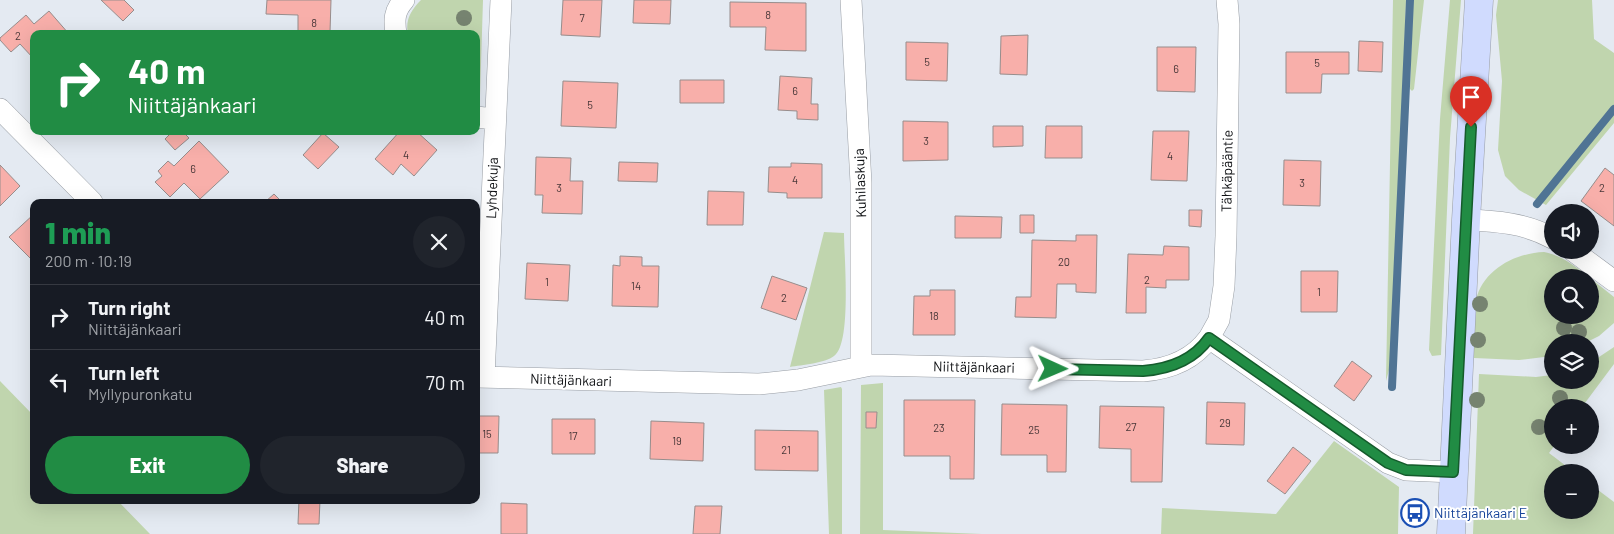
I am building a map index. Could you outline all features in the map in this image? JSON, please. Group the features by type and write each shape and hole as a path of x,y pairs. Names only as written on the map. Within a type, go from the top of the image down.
{"street":[{"path":"396,30 396,12 404,0"},
{"name":"Lyhdekuja","path":"480,377 485,118 501,0"},
{"name":"Kuhilaskuja","path":"851,0 861,183 861,366"},
{"name":"Tähkäpääntie","path":"1209,338 1219,320 1224,286 1229,24 1227,0"},
{"path":"1451,534 1479,0"},
{"path":"0,109 89,199"},
{"path":"1466,220 1493,220 1519,225 1544,233"},
{"path":"1584,259 1614,281"},
{"path":"1209,338 1388,463 1406,470 1453,472"},
{"name":"Niittäjänkaari","path":"480,377 759,384 798,380 861,366 883,365 1143,371 1158,370 1179,363 1194,354 1209,338"}],"green space":[{"path":"421,0 483,0 480,96 480,30 407,30 407,24 414,8"},
{"path":"1393,0 1406,0 1397,332 1386,381"},
{"path":"1413,0 1424,0 1414,89 1412,91 1410,89"},
{"path":"1450,0 1461,0 1450,138 1441,355 1432,356 1429,350 1440,119"},
{"path":"1498,0 1592,0 1594,39 1614,53 1614,123 1547,204 1519,190 1505,176 1498,150 1502,81 1496,15"},
{"path":"824,232 844,233 846,298 840,348 830,358 790,367"},
{"path":"1544,252 1544,259 1563,259 1579,269 1544,269 1544,324 1599,324 1599,286 1614,297 1614,323 1599,336 1599,334 1544,334 1544,357 1519,360 1474,358 1475,306 1485,280 1502,265 1533,253"},
{"path":"1614,347 1614,364 1599,384 1599,357"},
{"path":"1479,374 1544,376 1544,389 1595,389 1588,399 1544,399 1544,454 1550,454 1563,464 1544,464 1544,519 1599,519 1599,491 1614,502 1614,534 1473,534"},
{"path":"0,381 30,412 30,504 121,504 150,534 0,534"},
{"path":"883,383 883,530 982,534 860,534 861,385"},
{"path":"841,387 842,534 829,534 824,390"},
{"path":"1334,441 1399,487 1398,534 1161,534 1162,508 1276,514"}],"building":[{"path":"101,0 124,0 134,10 123,21"},
{"path":"267,0 331,0 330,30 298,30 298,15 266,14"},
{"path":"563,0 602,0 600,37 561,35"},
{"path":"634,0 671,0 670,24 633,23"},
{"path":"730,2 806,3 806,51 765,50 766,27 730,27"},
{"path":"49,11 66,30 30,30 30,55 20,44 11,52 0,40 26,15 34,24"},
{"path":"1028,35 1027,75 1000,74 1001,36"},
{"path":"1359,41 1383,42 1382,72 1358,71"},
{"path":"906,42 948,43 947,81 906,80"},
{"path":"1157,47 1196,47 1195,92 1157,91"},
{"path":"1286,52 1349,52 1349,74 1322,74 1321,93 1286,93"},
{"path":"780,76 812,78 811,104 818,104 818,120 797,119 797,111 778,110"},
{"path":"680,80 724,80 724,103 680,103"},
{"path":"563,81 618,83 616,128 561,126"},
{"path":"903,121 948,122 948,160 903,161"},
{"path":"993,126 1023,126 1023,146 993,147"},
{"path":"1046,126 1082,126 1082,158 1045,158"},
{"path":"1153,131 1189,131 1187,181 1151,180"},
{"path":"169,135 186,135 189,138 175,150 165,139"},
{"path":"321,135 325,135 339,147 318,169 303,155"},
{"path":"396,135 420,135 437,150 414,176 401,164 393,175 375,159"},
{"path":"199,141 229,172 200,199 184,183 170,197 155,182 162,176 158,171 168,161 174,166"},
{"path":"536,157 571,158 570,181 583,181 582,214 542,213 543,195 535,195"},
{"path":"1284,160 1321,161 1320,206 1283,205"},
{"path":"619,162 658,163 657,182 618,181"},
{"path":"791,163 822,164 822,198 787,198 787,193 768,192 769,167 791,167"},
{"path":"0,165 20,186 0,206"},
{"path":"1605,168 1614,175 1614,226 1599,215 1599,204 1585,204 1581,201"},
{"path":"708,191 744,192 743,225 707,225"},
{"path":"274,194 279,199 268,199"},
{"path":"1189,210 1202,210 1201,227 1189,226"},
{"path":"1020,215 1034,215 1034,233 1020,233"},
{"path":"955,216 1002,217 1001,238 955,238"},
{"path":"30,218 30,258 9,237"},
{"path":"1076,235 1097,235 1096,293 1076,292 1076,284 1057,284 1056,318 1015,317 1016,297 1031,297 1032,240 1076,241"},
{"path":"1164,246 1189,247 1189,280 1166,280 1166,288 1146,287 1146,313 1126,313 1128,254 1163,255"},
{"path":"620,256 642,257 642,266 659,266 658,307 612,306 613,265 620,266"},
{"path":"527,263 570,265 568,301 525,299"},
{"path":"1301,271 1338,271 1337,312 1301,312"},
{"path":"772,276 807,288 796,320 761,308"},
{"path":"930,290 955,290 955,335 913,335 914,296 930,296"},
{"path":"1352,361 1372,376 1354,401 1334,386"},
{"path":"904,400 975,400 974,479 950,479 950,456 904,456"},
{"path":"1207,402 1245,403 1244,445 1206,444"},
{"path":"1002,404 1067,405 1066,472 1047,472 1047,455 1001,455"},
{"path":"1100,406 1164,407 1162,482 1131,482 1131,449 1099,448"},
{"path":"866,412 877,412 876,428 866,428"},
{"path":"480,416 499,416 498,453 480,453"},
{"path":"552,419 595,419 595,454 552,454"},
{"path":"651,421 704,423 703,461 650,459"},
{"path":"755,430 818,431 818,471 755,470"},
{"path":"1293,447 1311,461 1285,494 1267,481"},
{"path":"501,503 527,504 527,534 501,534"},
{"path":"299,504 320,504 319,524 298,524"},
{"path":"695,506 722,506 720,534 693,534"}],"waterway":[{"path":"1392,387 1410,0"},
{"path":"1537,204 1614,109"}],"place":[{"name":"Niittäjänkaari E","path":"1415,513"}],"route":[{"path":"1053,369 1158,370 1187,359 1200,349 1209,338 1388,463 1406,470 1453,472 1471,127"}]}
